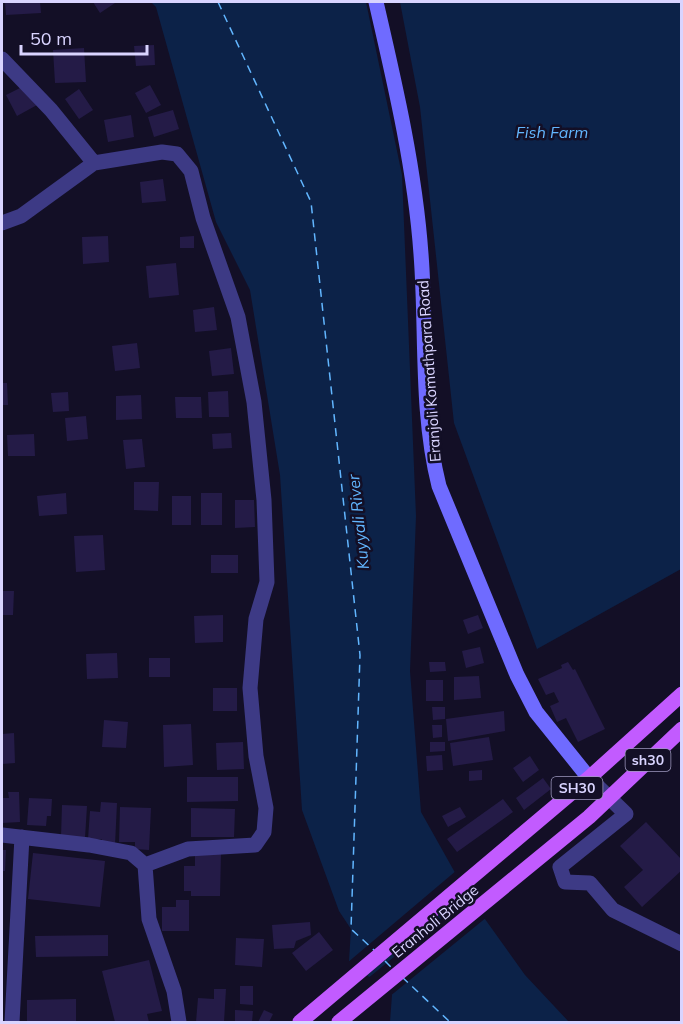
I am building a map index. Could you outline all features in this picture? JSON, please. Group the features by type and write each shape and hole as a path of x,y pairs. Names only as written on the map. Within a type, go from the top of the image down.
{"main road":[{"name":"Eranjoli Komathpara Road","path":"376,2 395,87 416,202 421,252 429,427 439,486 517,675 536,712 590,778"},
{"name":"SH30","path":"300,1023 590,778 681,694"},
{"name":"sh30","path":"615,792 681,729"},
{"name":"Eranholi Bridge","path":"341,1021 590,817 615,792"}],"street":[{"path":"2,59 51,110 94,163"},
{"path":"2,223 21,216 94,163 162,152 177,154 191,171 203,218 238,317 254,402 264,500 267,582 256,619 250,688 256,756 266,808 264,832 255,845 188,849 145,866"},
{"path":"590,778 626,814 560,867 565,882 590,883 613,910 681,944"},
{"path":"2,835 131,853 145,866 149,919 174,991 179,1023"},
{"path":"12,1023 22,837"}],"water":[{"name":"Kuyyali River","path":"151,2 366,2 402,175 416,516 410,671 421,812 467,894 525,975 569,1022 390,1022 392,995 349,961 351,929 339,911 302,810 280,475 250,290 216,222 156,7"},
{"name":"Fish Farm","path":"400,2 681,2 681,569 537,649 454,423 420,107"}],"pier":[{"path":"457,870 468,890 365,977 347,963"},
{"path":"471,894 487,917 389,997 367,979"}],"building":[{"path":"5,2 40,2 41,13 6,15"},
{"path":"93,2 114,2 115,3 100,13"},
{"path":"154,45 155,65 136,66 134,46"},
{"path":"84,48 86,82 55,83 53,50"},
{"path":"26,85 37,105 17,116 6,95"},
{"path":"150,85 161,105 146,113 135,93"},
{"path":"79,89 93,110 79,119 65,99"},
{"path":"173,110 179,129 154,137 148,117"},
{"path":"131,115 134,137 108,142 104,120"},
{"path":"163,179 166,201 142,203 140,182"},
{"path":"108,236 109,262 83,264 82,237"},
{"path":"194,236 194,248 180,248 180,237"},
{"path":"176,263 179,295 149,298 146,266"},
{"path":"214,307 217,330 195,332 193,310"},
{"path":"137,343 140,368 115,371 112,346"},
{"path":"231,348 234,374 212,376 209,351"},
{"path":"2,383 7,383 8,405 2,405"},
{"path":"228,391 229,417 209,417 208,392"},
{"path":"68,392 69,411 53,412 51,393"},
{"path":"141,395 142,419 116,420 116,396"},
{"path":"175,397 201,397 202,418 176,418"},
{"path":"86,416 88,439 67,441 65,418"},
{"path":"231,433 232,448 213,449 212,434"},
{"path":"34,434 35,456 8,456 7,435"},
{"path":"142,439 145,467 126,469 123,440"},
{"path":"134,482 159,482 158,511 134,510"},
{"path":"66,493 67,514 39,516 37,496"},
{"path":"201,493 222,493 222,525 201,525"},
{"path":"172,496 191,496 191,525 172,525"},
{"path":"235,500 254,500 255,527 235,528"},
{"path":"103,535 105,570 76,572 74,536"},
{"path":"211,555 238,555 238,573 211,573"},
{"path":"2,591 14,591 13,615 2,615"},
{"path":"223,615 223,642 195,643 194,616"},
{"path":"478,615 483,628 468,634 463,620"},
{"path":"480,647 484,663 466,668 462,651"},
{"path":"117,653 118,678 87,679 86,654"},
{"path":"149,658 170,658 170,677 149,677"},
{"path":"429,662 445,662 446,671 430,672"},
{"path":"568,662 573,670 575,669 605,729 578,742 566,718 557,722 550,706 559,702 554,692 546,695 538,679 562,668 561,665"},
{"path":"479,676 481,698 454,700 454,677"},
{"path":"426,680 443,680 443,701 426,701"},
{"path":"213,688 237,688 237,711 213,711"},
{"path":"432,707 445,707 445,719 433,720"},
{"path":"504,711 505,731 448,741 446,719"},
{"path":"104,720 128,722 126,748 102,747"},
{"path":"191,724 193,765 164,767 163,725"},
{"path":"432,725 442,725 442,737 433,738"},
{"path":"14,733 15,763 2,764 2,734"},
{"path":"489,737 493,760 453,766 450,743"},
{"path":"243,742 244,769 217,770 216,743"},
{"path":"430,742 445,742 445,751 430,752"},
{"path":"442,755 443,770 427,771 426,756"},
{"path":"530,756 539,770 523,782 513,768"},
{"path":"482,770 482,780 469,781 469,771"},
{"path":"187,777 238,777 238,801 187,802"},
{"path":"543,778 551,789 524,810 516,798"},
{"path":"8,792 19,792 20,822 2,823 2,798 9,798"},
{"path":"29,798 52,799 51,816 47,816 46,826 27,825"},
{"path":"503,799 513,812 457,852 447,839"},
{"path":"101,802 117,803 115,845 102,845 102,839 88,839 90,811 100,812"},
{"path":"62,805 87,806 85,838 61,837"},
{"path":"120,807 151,808 149,850 135,849 135,842 119,842"},
{"path":"460,807 466,817 448,827 442,816"},
{"path":"191,808 235,809 234,837 191,837"},
{"path":"646,822 682,860 682,870 642,907 624,887 643,870 620,846"},
{"path":"2,850 6,850 5,871 2,871"},
{"path":"33,853 105,861 100,907 28,899"},
{"path":"195,853 221,853 220,896 191,896 191,891 184,891 184,866 195,866"},
{"path":"176,900 189,900 189,931 162,931 162,907 176,907"},
{"path":"310,922 311,935 296,941 294,948 274,949 272,925"},
{"path":"319,932 333,950 306,971 292,953"},
{"path":"108,935 108,956 36,957 35,936"},
{"path":"236,938 264,939 262,967 235,965"},
{"path":"149,960 162,1011 147,1014 149,1022 115,1022 102,971"},
{"path":"240,986 253,986 253,1005 240,1004"},
{"path":"214,989 226,989 224,1022 196,1022 198,998 214,999"},
{"path":"76,999 76,1022 27,1022 27,1000"},
{"path":"235,1010 253,1011 252,1022 235,1022"},
{"path":"264,1010 273,1014 269,1022 258,1022"}],"ferry route":[{"path":"218,2 311,202 360,655 351,929 375,951"},
{"path":"385,961 392,968"},
{"path":"402,977 450,1022"}]}
